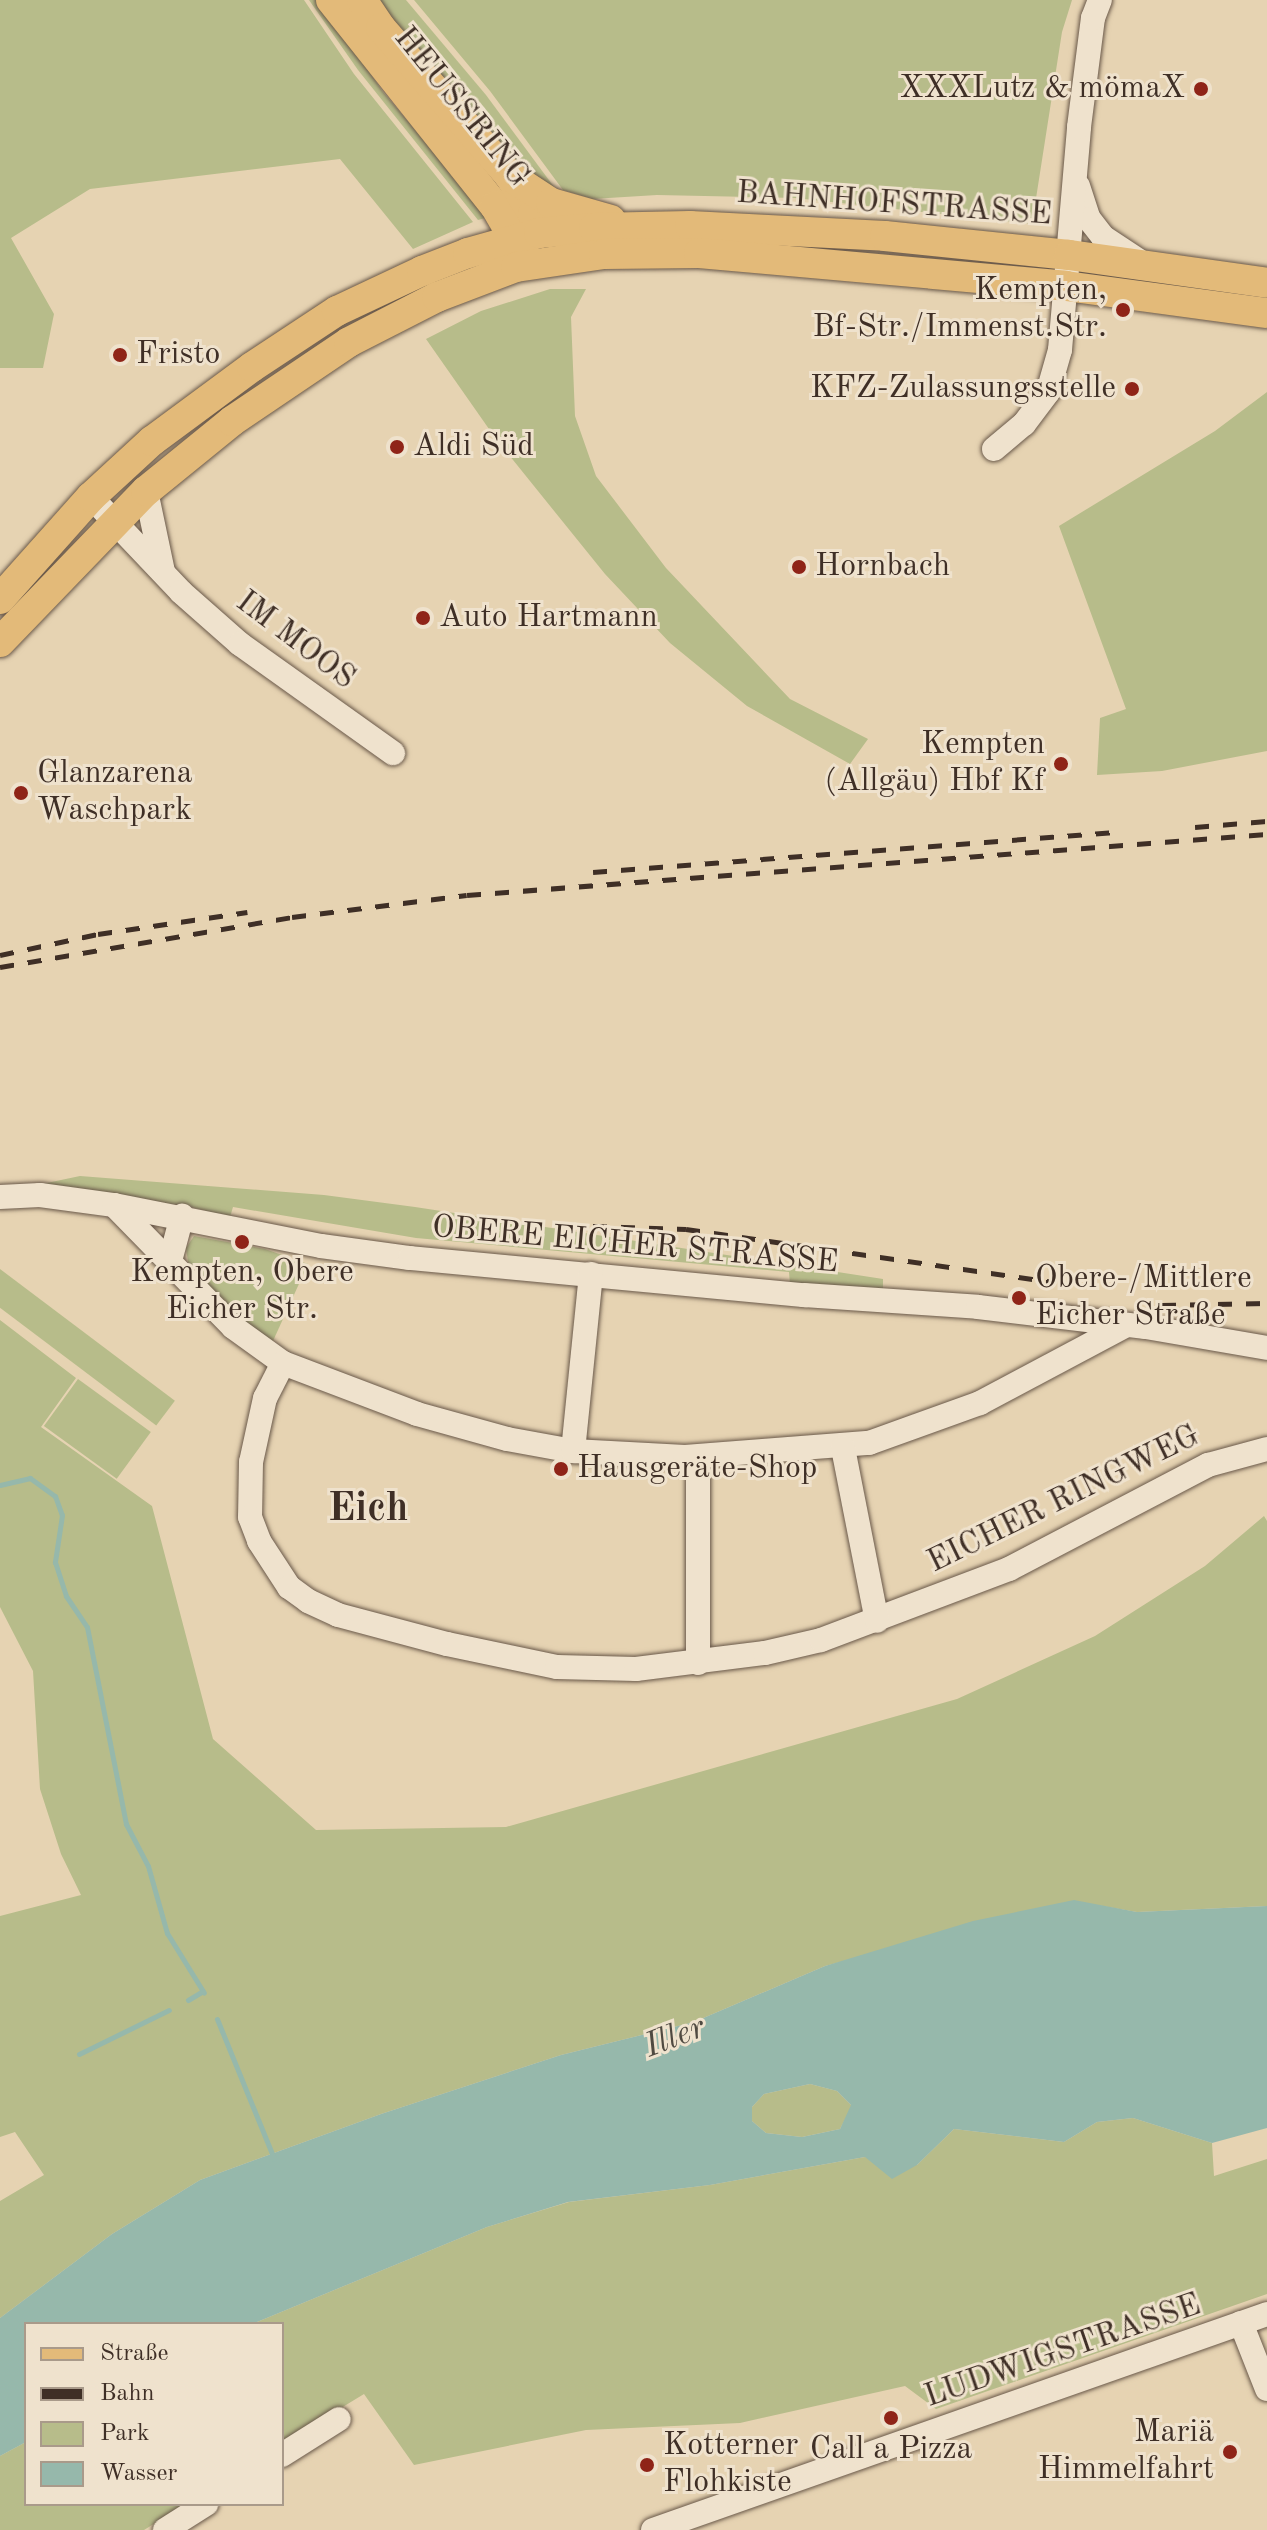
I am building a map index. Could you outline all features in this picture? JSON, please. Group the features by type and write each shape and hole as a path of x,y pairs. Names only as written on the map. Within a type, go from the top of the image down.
{"main road":[{"name":"HEUSSRING","path":"331,0 527,246"},
{"name":"HEUSSRING","path":"362,0 381,28 509,175 533,214 527,246"},
{"path":"509,175 551,203 632,226"},
{"name":"BAHNHOFSTRASSE","path":"527,246 632,226 885,236 1069,255 1267,283"},
{"name":"BAHNHOFSTRASSE","path":"527,246 604,254 699,253 1066,286 1262,315"},
{"path":"0,642 146,491 232,421 349,342 476,280 527,246"},
{"path":"0,599 91,497 152,441 252,367 337,311 434,266 527,246"}],"street":[{"path":"994,449 1024,424 1048,392 1062,341 1085,73 1100,0"},
{"path":"1075,177 1089,219 1103,237 1146,266"},
{"path":"146,491 164,574"},
{"name":"IM MOOS","path":"91,497 164,574 240,644 393,753"},
{"name":"OBERE EICHER STRASSE","path":"0,1197 40,1195 114,1205 182,1216 321,1246 591,1274 978,1307 1128,1324 1267,1348"},
{"path":"114,1205 233,1327 283,1363 417,1414 507,1439 573,1451 698,1457 843,1448 909,1431 980,1403 1128,1324"},
{"path":"170,1261 182,1216"},
{"path":"573,1451 591,1274"},
{"path":"1057,1361 1081,1321"},
{"name":"EICHER RINGWEG","path":"283,1363 265,1398 253,1450 250,1517 259,1541 282,1577 308,1601 368,1623 557,1667 625,1670 698,1663 821,1640 1009,1569 1208,1465 1267,1449"},
{"path":"843,1448 877,1621"},
{"path":"698,1457 698,1663"},
{"name":"LUDWIGSTRASSE","path":"653,2530 1267,2314"},
{"path":"1241,2323 1267,2389"},
{"path":"284,2454 339,2419"},
{"path":"165,2530 203,2506"}],"green space":[{"path":"0,0 304,0 354,74 473,222 413,249 340,159 90,189 11,238 54,314 43,368 0,368"},
{"path":"309,0 320,0 383,92 489,217 478,220 358,70"},
{"path":"373,0 406,0 486,95 557,191 516,169"},
{"path":"414,0 1072,0 1062,32 1032,224 795,198 657,195 592,199 563,190 490,91"},
{"path":"550,289 586,289 571,317 575,416 596,476 666,568 790,699 868,739 850,764 747,706 670,643 605,574 496,439 426,339 481,311"},
{"path":"1267,392 1267,751 1162,771 1097,775 1100,718 1126,709 1059,526 1215,431"},
{"path":"80,1176 324,1195 415,1207 883,1279 883,1291 790,1285 789,1272 416,1238 233,1207 230,1217 191,1207 42,1184"},
{"path":"194,1236 265,1249 308,1264 273,1341 240,1320 202,1282 188,1262 186,1248"},
{"path":"0,1269 175,1401 156,1426 0,1308"},
{"path":"0,1320 76,1378 41,1427 152,1506 213,1739 316,1830 506,1827 957,1699 1095,1636 1205,1566 1264,1516 1267,1521 1267,1906 1137,1912 1073,1901 825,1966 694,2022 561,2055 381,2114 200,2180 112,2234 0,2318 0,2201 44,2175 15,2132 0,2137 0,1916 81,1895 61,1854 40,1789 33,1671 0,1607"},
{"path":"78,1379 151,1432 117,1479 44,1426"},
{"path":"810,2084 837,2091 852,2106 840,2129 802,2137 766,2133 752,2121 752,2107 764,2094"},
{"path":"1133,2118 1212,2143 1214,2176 1267,2159 1267,2294 936,2409 905,2386 740,2423 586,2430 414,2465 364,2394 284,2443 284,2322 257,2322 487,2227 569,2202 710,2185 865,2157 917,2165 954,2129 1064,2142 1097,2122"},
{"path":"24,2443 24,2506 183,2506 144,2530 0,2530 0,2456"}],"water":[{"name":"Iller","path":"1074,1900 1137,1912 1267,1906 1267,2128 1212,2143 1133,2118 1097,2122 1064,2142 954,2129 917,2165 892,2179 865,2157 710,2185 568,2202 487,2227 257,2322 24,2322 24,2443 0,2456 0,2318 112,2234 200,2180 381,2114 561,2055 694,2022 825,1966 973,1921","holes":["810,2084 837,2091 851,2105 840,2129 802,2137 766,2133 752,2121 752,2107 764,2094"]}],"waterway":[{"path":"0,1485 30,1478 55,1496 62,1515 55,1562 66,1596 87,1627 126,1824 148,1866 167,1933 204,1993"},
{"path":"188,2000 203,1991"},
{"path":"79,2054 169,2010"},
{"path":"217,2019 274,2159"}],"railway":[{"path":"1195,827 1267,821"},
{"path":"593,872 1115,832"},
{"path":"0,967 292,917 467,895 1267,834"},
{"path":"0,955 98,934 247,912"},
{"path":"593,1226 686,1229 1053,1282"},
{"path":"1162,1305 1267,1303"}],"place":[{"name":"XXXLutz & mömaX","path":"1201,89"},
{"name":"Kempten, Bf-Str./Immenst.Str.","path":"1123,310"},
{"name":"Fristo","path":"120,355"},
{"name":"KFZ-Zulassungsstelle","path":"1132,389"},
{"name":"Aldi Süd","path":"397,447"},
{"name":"Hornbach","path":"799,567"},
{"name":"Auto Hartmann","path":"423,618"},
{"name":"Kempten (Allgäu) Hbf Kf","path":"1061,764"},
{"name":"Glanzarena Waschpark","path":"21,793"},
{"name":"Kempten, Obere Eicher Str.","path":"242,1242"},
{"name":"Obere-/Mittlere Eicher Straße","path":"1019,1298"},
{"name":"Hausgeräte-Shop","path":"561,1469"},
{"name":"Call a Pizza","path":"891,2418"},
{"name":"Mariä Himmelfahrt","path":"1230,2452"},
{"name":"Kotterner Flohkiste","path":"647,2465"}],"district":[{"name":"Eich","path":"368,1510"}]}
